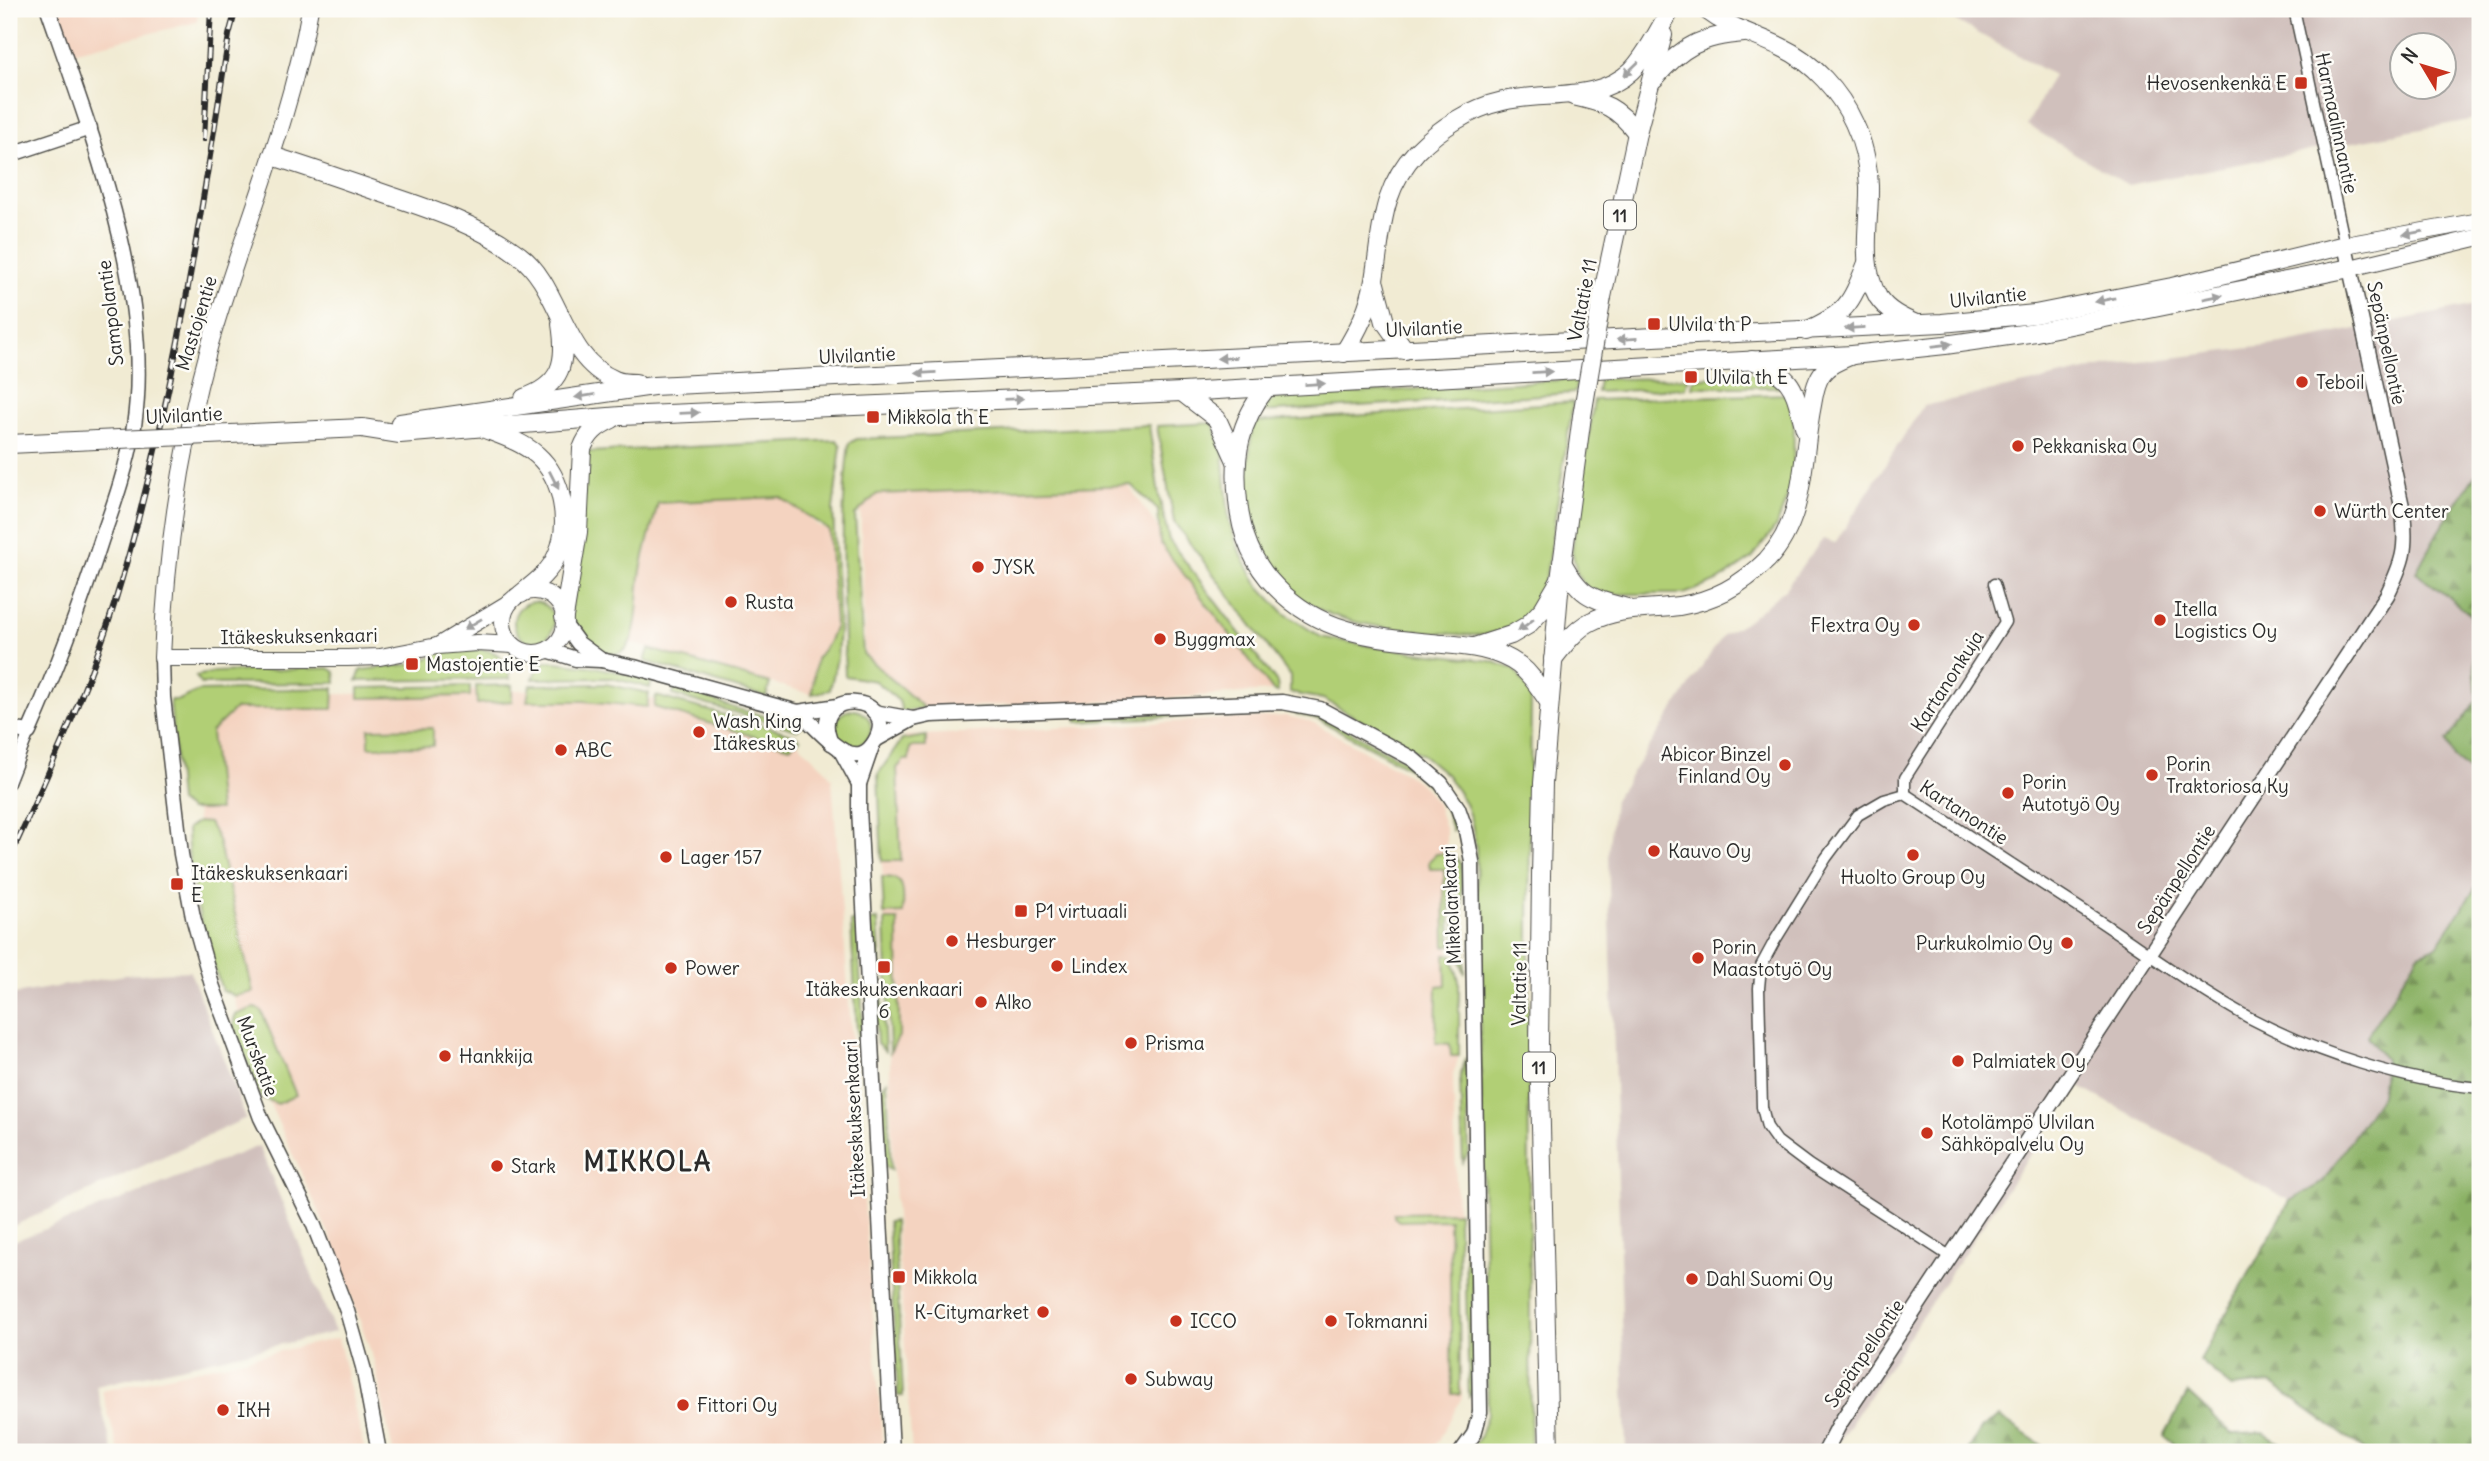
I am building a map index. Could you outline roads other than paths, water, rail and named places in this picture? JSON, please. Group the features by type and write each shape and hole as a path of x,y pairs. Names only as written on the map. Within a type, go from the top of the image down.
{"main road":[{"name":"Mastojentie","path":"162,658 169,551 185,447 211,341 292,87 310,9"},
{"path":"1705,9 1744,33 1785,48 1820,75 1846,107 1856,126 1867,167 1867,263 1878,297 1897,316 1916,324"},
{"path":"1344,353 1362,323 1374,281 1381,222 1387,199 1416,152 1445,128 1477,109 1504,100 1570,95 1617,81 1630,71 1648,48 1669,11"},
{"name":"Valtatie 11","path":"1548,1447 1539,1045 1543,783 1549,702 1561,571 1582,416 1602,297 1637,133 1669,11"},
{"path":"1650,83 1669,61 1696,42 1711,37 1744,33"},
{"path":"1570,95 1604,103 1615,109 1637,133"},
{"path":"272,156 443,214 493,238 521,256 538,277 589,361 616,381 653,386"},
{"name":"Ulvilantie","path":"9,444 362,428 400,434 653,386 1806,331 2035,314 2172,287 2345,245 2480,221"},
{"name":"Ulvilantie","path":"485,419 621,416 1182,392 1852,355 2036,332 2350,268 2480,237"},
{"path":"1806,331 1831,320 1844,310 1853,298 1867,263"},
{"path":"1374,281 1385,322 1405,350"},
{"path":"485,419 539,393 551,384 559,372 564,351 560,317"},
{"path":"1553,659 1589,622 1631,609 1679,606 1701,601 1724,592 1746,578 1767,559 1783,539 1796,512 1804,466 1806,433 1815,390 1824,371 1852,355"},
{"path":"1752,360 1786,377 1794,390 1806,433"},
{"path":"1267,387 1247,417 1237,463 1239,512 1250,551 1271,583 1315,617 1349,632 1474,647 1517,664 1529,674 1549,702"},
{"path":"1182,392 1217,419 1237,463"},
{"path":"485,419 540,457 558,485 562,504 564,525 557,556 538,580 515,598 505,612 503,624 513,645 534,653 547,650 556,643 564,621 578,531 582,449 586,438 599,425 621,416"},
{"path":"1474,647 1511,635 1528,625 1543,609 1561,571 1594,599 1631,609"},
{"path":"515,598 539,591 548,594 556,600 564,621"},
{"name":"Itäkeskuksenkaari","path":"437,646 515,598"},
{"name":"Itäkeskuksenkaari","path":"162,658 369,657 437,646 477,643 513,645"}],"street":[{"name":"Sampolantie","path":"29,732 54,676 115,500 134,425 137,346 122,243 90,128 48,9"},
{"name":"Harmaalinnantie","path":"2294,9 2345,245"},
{"path":"9,155 90,128"},
{"name":"Sepänpellontie","path":"1825,1452 1839,1425 2387,594 2401,565 2406,541 2403,511 2345,245"},
{"name":"Kartanonkuja","path":"1905,794 1905,778 2005,622 1994,584"},
{"name":"Itäkeskuksenkaari","path":"564,621 578,643 601,660"},
{"name":"Itäkeskuksenkaari","path":"547,650 576,659 601,660 634,667 798,712 836,747 859,784"},
{"name":"Murskatie","path":"162,658 164,710 181,854 212,985 261,1118 313,1223 346,1311 363,1367 379,1452"},
{"path":"853,701 861,702 874,712 879,723 874,742 863,752 852,754 836,747 827,733 827,723 838,706 853,701"},
{"name":"Mikkolankaari","path":"874,742 913,719 931,715 1282,702 1320,709 1413,759 1441,783 1458,808 1472,861 1480,1412 1474,1434 1461,1452"},
{"name":"Itäkeskuksenkaari","path":"798,712 838,706"},
{"name":"Mikkolankaari","path":"874,712 913,719"},
{"path":"9,729 29,732 9,783"},
{"name":"Itäkeskuksenkaari","path":"874,742 859,784 892,1452"},
{"name":"Kartanontie","path":"1951,1257 1809,1165 1777,1141 1766,1127 1762,1107 1759,988 1761,966 1826,858 1858,815 1884,800 1905,794 2251,1018 2369,1066 2450,1085 2480,1088"}],"railway":[{"path":"204,139 211,9"},
{"path":"9,859 92,670 134,535 168,394 182,322 229,35 236,9"}],"place":[{"name":"Hevosenkenkä E","path":"2301,83"},
{"name":"Ulvila th P","path":"1654,324"},
{"name":"Ulvila th E","path":"1691,377"},
{"name":"Teboil","path":"2302,382"},
{"name":"Mikkola th E","path":"873,417"},
{"name":"Pekkaniska Oy","path":"2018,446"},
{"name":"Würth Center","path":"2320,511"},
{"name":"JYSK","path":"978,567"},
{"name":"Rusta","path":"731,602"},
{"name":"Itella Logistics Oy","path":"2160,620"},
{"name":"Flextra Oy","path":"1914,625"},
{"name":"Byggmax","path":"1160,639"},
{"name":"Mastojentie E","path":"412,664"},
{"name":"Wash King Itäkeskus","path":"699,732"},
{"name":"ABC","path":"561,750"},
{"name":"Abicor Binzel Finland Oy","path":"1785,765"},
{"name":"Porin Traktoriosa Ky","path":"2152,775"},
{"name":"Porin Autotyö Oy","path":"2008,793"},
{"name":"Kauvo Oy","path":"1654,851"},
{"name":"Huolto Group Oy","path":"1913,855"},
{"name":"Lager 157","path":"666,857"},
{"name":"Itäkeskuksenkaari E","path":"177,884"},
{"name":"P1 virtuaali","path":"1021,911"},
{"name":"Hesburger","path":"952,941"},
{"name":"Purkukolmio Oy","path":"2067,943"},
{"name":"Porin Maastotyö Oy","path":"1698,958"},
{"name":"Lindex","path":"1057,966"},
{"name":"Itäkeskuksenkaari 6","path":"884,967"},
{"name":"Power","path":"671,968"},
{"name":"Alko","path":"981,1002"},
{"name":"Prisma","path":"1131,1043"},
{"name":"Hankkija","path":"445,1056"},
{"name":"Palmiatek Oy","path":"1958,1061"},
{"name":"Kotolämpö Ulvilan Sähköpalvelu Oy","path":"1927,1133"},
{"name":"Stark","path":"497,1166"},
{"name":"Mikkola","path":"899,1277"},
{"name":"Dahl Suomi Oy","path":"1692,1279"},
{"name":"K-Citymarket","path":"1043,1312"},
{"name":"ICCO","path":"1176,1321"},
{"name":"Tokmanni","path":"1331,1321"},
{"name":"Subway","path":"1131,1379"},
{"name":"Fittori Oy","path":"683,1405"},
{"name":"IKH","path":"223,1410"}],"district":[{"name":"MIKKOLA","path":"648,1161"}]}
